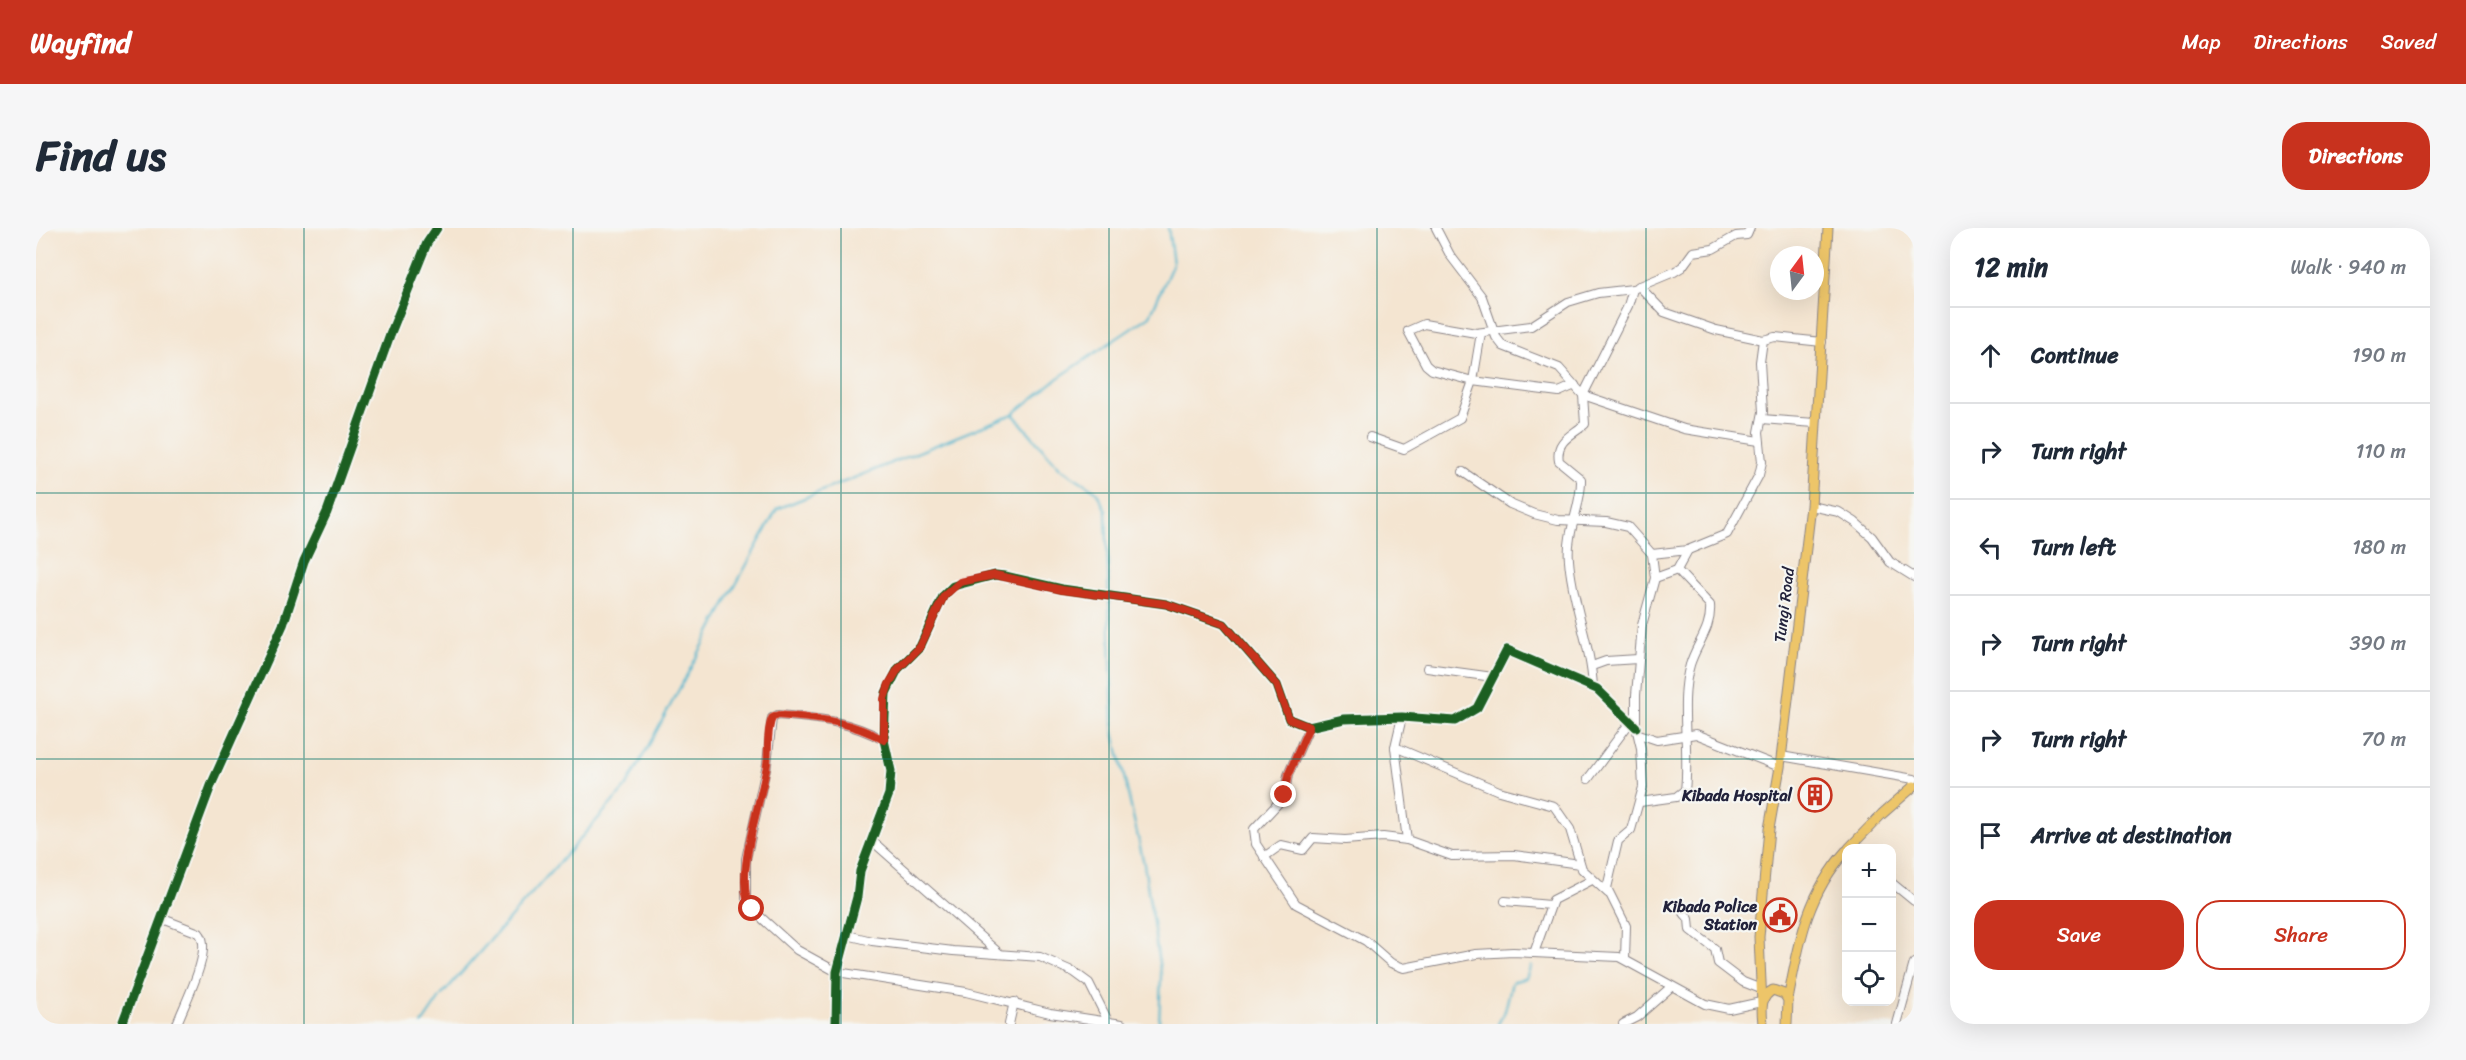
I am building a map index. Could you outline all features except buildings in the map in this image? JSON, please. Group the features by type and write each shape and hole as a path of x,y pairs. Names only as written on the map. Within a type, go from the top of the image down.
{"main road":[{"name":"Tungi Road","path":"1763,1024 1759,937 1769,829 1780,767 1811,506 1828,228"},
{"path":"1854,844 1882,814 1914,786"},
{"path":"1787,1024 1788,1000 1802,926 1811,902 1842,858"},
{"path":"1762,1003 1766,995 1793,975"},
{"path":"1761,986 1784,994 1788,1000"}],"street":[{"path":"122,1024 212,783 283,625 304,561 327,512 390,335 427,243 437,228"},
{"path":"1436,228 1450,255 1482,297 1494,332 1503,346 1559,368 1583,395 1684,429 1758,441"},
{"path":"1575,385 1559,392 1473,381 1429,369 1408,331 1424,324 1481,333 1531,326 1568,302 1598,293 1636,287 1679,269 1693,252 1713,249 1736,236 1747,235 1750,228"},
{"path":"1636,287 1664,312 1716,330 1763,340 1775,337 1822,342"},
{"path":"1593,687 1592,666 1584,642 1570,570 1568,536 1581,479 1559,461 1558,454 1567,435 1585,424 1583,395 1636,287"},
{"path":"1370,436 1404,449 1460,418 1473,381 1481,333"},
{"path":"1652,554 1688,550 1726,534 1759,475 1762,462 1758,441 1762,419 1760,362 1763,340"},
{"path":"1762,419 1815,423"},
{"path":"1463,472 1510,504 1534,514 1572,521 1600,521 1628,527 1652,554 1654,578 1642,626 1638,659 1635,727 1643,767 1640,802 1631,830 1617,841 1607,884 1608,892"},
{"path":"1811,506 1839,512 1855,522 1872,537 1890,562 1914,577"},
{"path":"1654,578 1677,570 1688,550"},
{"path":"1640,802 1684,794 1688,734 1688,673 1707,630 1711,612 1710,605 1677,570"},
{"path":"836,1024 837,972 857,897 862,864 889,794 891,771 884,740 884,699 889,684 898,669 920,647 944,596 960,582 995,575 1062,590 1166,604 1224,624 1277,685 1289,719 1309,727 1333,720 1402,717 1459,720 1477,708 1507,650 1593,687 1635,727 1657,740 1688,734 1700,736 1780,767"},
{"path":"1592,666 1606,661 1638,659"},
{"path":"1427,668 1493,677"},
{"path":"884,740 849,724 824,718 778,715 771,720 767,764 746,859 746,898 755,912 797,950 837,972 1014,1002 1050,1014 1122,1024"},
{"path":"1402,717 1395,747 1407,840"},
{"path":"1309,727 1288,775 1284,796 1254,829 1256,844 1296,904 1366,941 1398,966 1404,968 1476,954 1534,953 1625,958 1671,987 1718,1008 1740,1008 1762,1003"},
{"path":"1588,779 1635,727"},
{"path":"1395,747 1499,791 1554,806 1570,829 1580,864 1592,880 1608,892 1622,913 1626,926 1625,958"},
{"path":"1781,756 1914,779"},
{"path":"1264,857 1281,845 1302,849 1312,838 1346,840 1378,837 1407,840 1452,856 1514,855 1580,864"},
{"path":"871,840 1000,954"},
{"path":"1534,953 1550,905 1558,896 1592,880"},
{"path":"1896,886 1914,900"},
{"path":"1505,901 1550,905"},
{"path":"1684,913 1689,919 1690,930 1715,949 1718,963 1736,978 1761,986"},
{"path":"163,919 199,933 205,944 203,957 177,1024"},
{"path":"847,935 872,941 1040,957 1074,972 1089,983 1108,1021"},
{"path":"1897,1024 1914,963"},
{"path":"1623,1024 1637,1017 1671,987"},
{"path":"830,1024 835,1001"},
{"path":"1009,1024 1014,1002"}],"waterway":[{"path":"422,1024 441,996 626,787 777,509 1013,414 1058,378 1150,316 1173,263 1168,228"},
{"path":"1013,414 1060,468 1096,491 1106,511 1113,728 1144,864 1161,976 1159,1024"},
{"path":"1498,1024 1505,1011 1512,982 1526,978 1531,966"}],"cycle path":[{"path":"122,1024 212,783 283,625 304,561 327,512 390,335 427,243 437,228"},
{"path":"836,1024 837,972 857,897 860,871 889,794 891,771 884,740 886,693 898,669 920,647 943,596 953,586 995,575 1005,576 1062,589 1166,604 1224,624 1277,685 1289,719 1309,727 1344,719 1402,717 1455,721 1477,708 1507,650 1597,689 1636,727"}],"place":[{"name":"Kibada Hospital","path":"1815,795"},
{"name":"Kibada Police Station","path":"1780,915"}],"route":[{"path":"752,909 746,898 746,859 767,764 770,723 773,716 824,718 849,724 884,740 884,699 889,684 898,669 920,647 946,592 960,582 995,575 1005,576 1062,590 1083,590 1149,600 1224,624 1277,685 1289,719 1309,727 1288,775 1284,795"}]}
